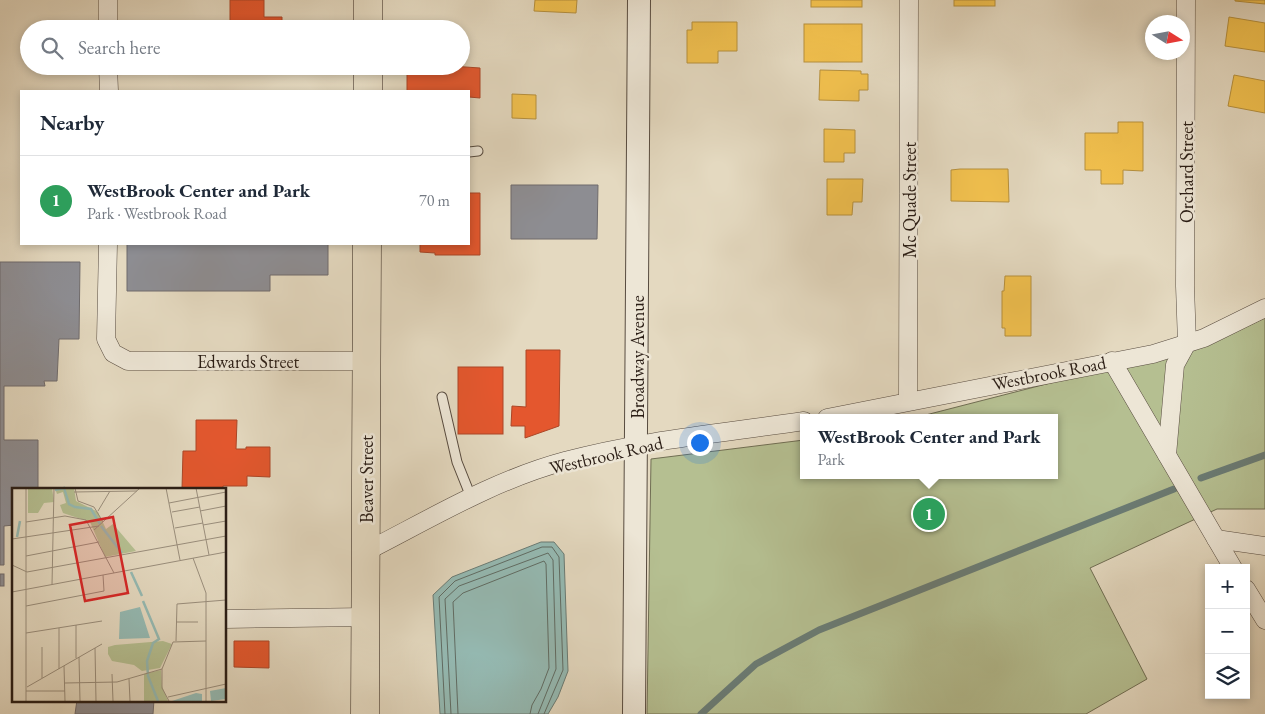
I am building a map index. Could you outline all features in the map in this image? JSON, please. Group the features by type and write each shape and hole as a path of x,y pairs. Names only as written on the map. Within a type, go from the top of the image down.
{"main road":[{"path":"368,0 368,20"},
{"path":"368,75 368,90"},
{"name":"Beaver Street","path":"365,714 367,245"}],"street":[{"path":"108,0 108,20"},
{"name":"Broadway Avenue","path":"634,714 639,0"},
{"name":"Mc Quade Street","path":"908,400 909,0"},
{"name":"Orchard Street","path":"1186,0 1185,286 1187,343"},
{"path":"108,75 109,90"},
{"name":"Edwards Street","path":"108,245 106,339 113,353 128,361 367,361"},
{"name":"Westbrook Road","path":"845,414 908,400 1153,354 1187,343 1239,322 1265,308"},
{"path":"1167,455 1175,365 1187,343"},
{"path":"1112,361 1231,564"},
{"name":"Westbrook Road","path":"365,552 471,497 564,461 637,445 800,422"},
{"path":"1216,539 1265,546"},
{"path":"1250,596 1265,620"},
{"path":"226,620 366,617"}],"lane":[{"path":"442,397 457,462 471,497"}],"green space":[{"path":"1265,318 1265,509 1217,509 1090,568 1147,679 1086,714 647,714 651,459 800,440 800,479 1058,479 1058,414 930,414 1058,381 1186,354"}],"water":[{"path":"541,542 554,542 564,554 568,671 558,697 548,714 440,714 433,595 452,577"}],"building: Homes":[{"path":"535,0 577,0 576,13 534,11"},
{"path":"811,0 862,0 862,7 811,7"},
{"path":"954,0 995,0 995,6 954,6"},
{"path":"1265,0 1265,4 1235,1"},
{"path":"1229,17 1265,23 1265,52 1225,46"},
{"path":"692,22 737,22 737,51 718,51 718,63 687,63 687,30 692,30"},
{"path":"804,24 862,24 862,62 804,62"},
{"path":"820,70 861,71 861,74 868,74 868,90 859,90 859,101 819,100"},
{"path":"1234,75 1265,81 1265,113 1228,106"},
{"path":"512,94 536,95 536,119 512,118"},
{"path":"1118,122 1143,122 1143,171 1123,170 1123,184 1101,184 1101,170 1085,170 1085,133 1118,133"},
{"path":"824,129 855,130 855,153 844,153 844,162 824,162"},
{"path":"1008,169 1009,202 951,201 951,170"},
{"path":"827,179 863,179 862,202 853,202 852,215 827,215"},
{"path":"1005,276 1031,276 1031,336 1005,336 1005,328 1002,328 1002,291 1004,291"}],"building: Shops":[{"path":"230,0 264,0 264,17 282,17 282,20 230,20"},
{"path":"470,67 480,68 480,98 470,97 470,90 407,90 407,75 470,75"},
{"path":"470,193 480,193 480,255 435,255 435,253 420,252 420,245 470,245"},
{"path":"526,350 560,350 559,426 525,438 525,426 511,426 512,406 526,407"},
{"path":"458,367 503,367 503,434 458,434"},
{"path":"196,420 237,420 236,449 270,447 270,477 247,476 247,486 182,488 183,451 196,451"},
{"path":"234,641 269,641 269,668 234,667"}],"building: Industry":[{"path":"511,185 598,185 597,239 511,239"},
{"path":"127,245 328,245 328,275 270,275 270,291 127,291"},
{"path":"0,262 80,262 79,339 59,339 57,381 44,381 45,386 4,386 4,440 38,440 38,488 12,488 12,525 4,526 4,565 0,565"},
{"path":"0,574 4,574 4,586 0,586"},
{"path":"77,702 154,702 153,714 75,714"}],"waterway":[{"path":"1201,478 1265,455"},
{"path":"701,714 756,664 819,630 1174,489"}],"place":[{"name":"WestBrook Center and Park","path":"929,514"}]}
